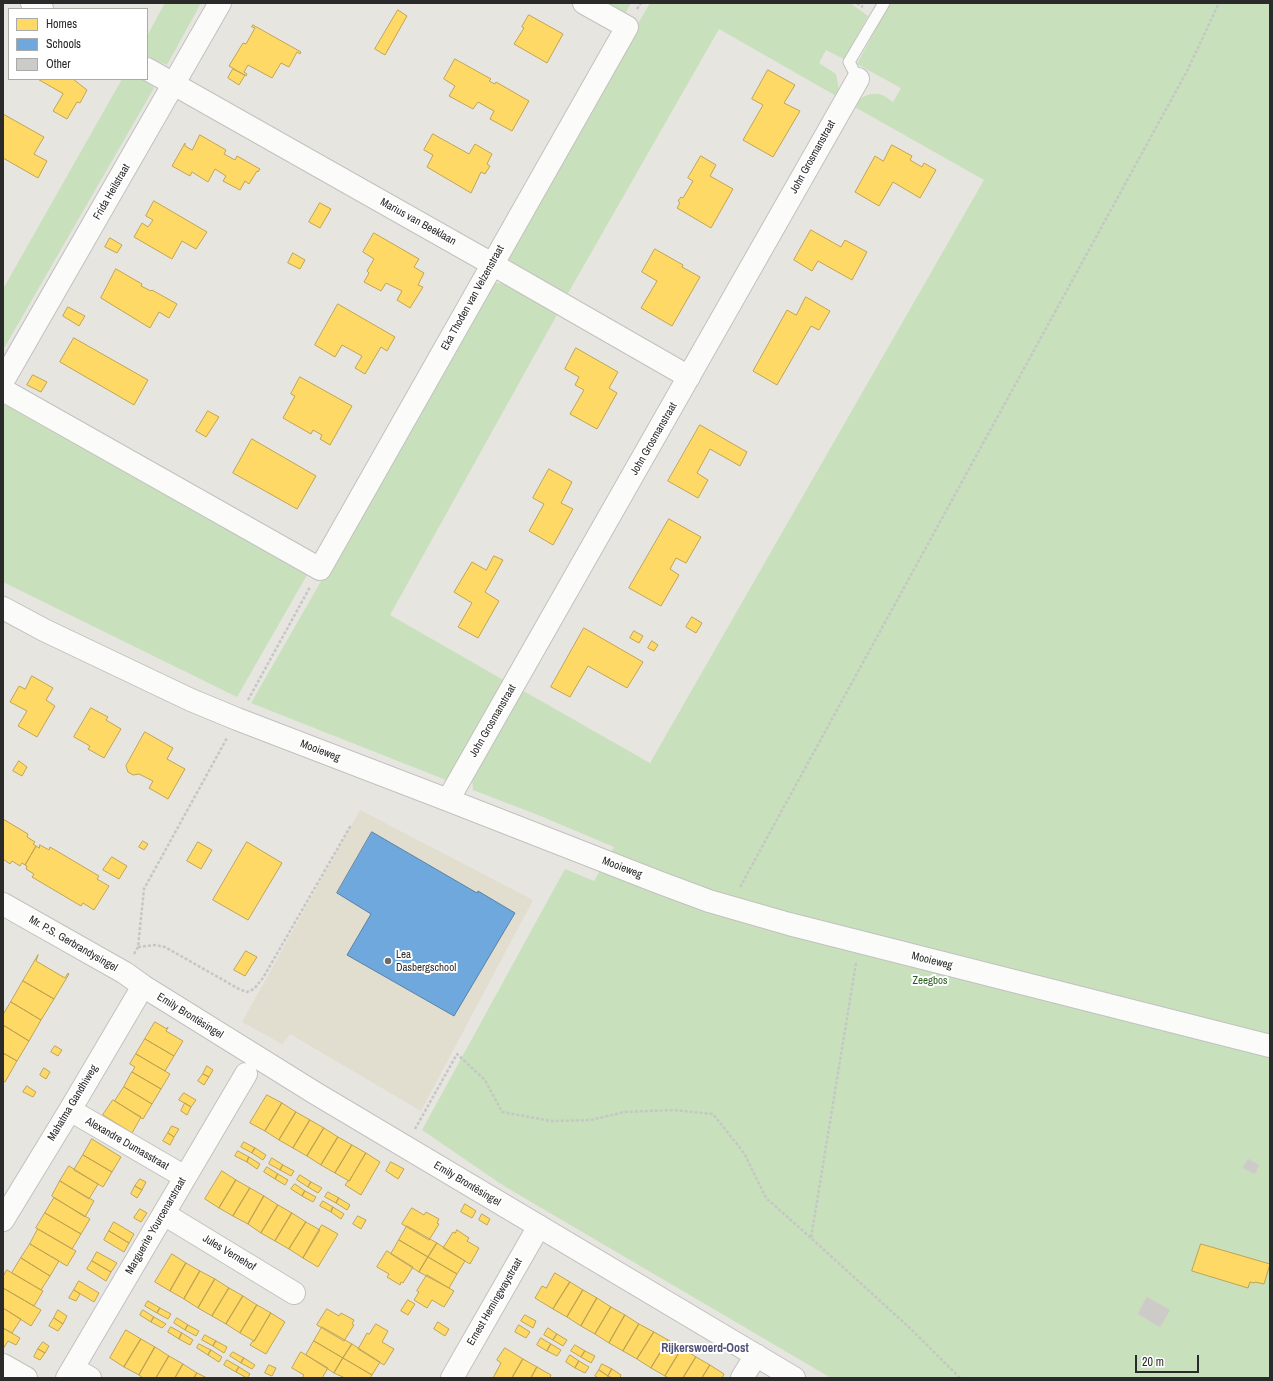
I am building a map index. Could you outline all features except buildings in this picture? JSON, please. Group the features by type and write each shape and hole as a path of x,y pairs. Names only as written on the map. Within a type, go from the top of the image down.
{"street":[{"name":"Frida Heilstraat","path":"3,381 220,3"},
{"name":"Eka Thoden van Velzenstraat","path":"320,569 627,27 584,3"},
{"name":"Marius van Beeklaan","path":"148,70 689,377"},
{"name":"John Grosmanstraat","path":"448,800 858,78"},
{"path":"3,390 320,569"},
{"name":"Mooieweg","path":"3,608 44,630 191,700 709,901 789,924 1270,1046"},
{"name":"Mr. P.S. Gerbrandysingel","path":"3,904 134,979"},
{"name":"Mahatma Gandhiweg","path":"3,1220 70,1110 134,979"},
{"name":"Emily Brontësingel","path":"134,979 256,1057 792,1377"},
{"name":"Marguerite Yourcenarstraat","path":"77,1375 164,1214 246,1074"},
{"name":"Alexandre Dumasstraat","path":"70,1110 185,1177"},
{"name":"Jules Vernehof","path":"164,1214 294,1293"},
{"name":"Ernest Hemingwaystraat","path":"452,1378 539,1226"},
{"path":"742,1378 756,1355"},
{"path":"3,1365 26,1378"}],"lane":[{"path":"858,78 849,62 884,3"}],"path":[{"path":"738,890 1187,71 1219,3"},
{"path":"134,979 144,889 320,569"},
{"path":"138,947 155,945 165,947 239,989 247,992 254,989 263,978 351,824"},
{"path":"811,1238 860,942"},
{"path":"406,1146 457,1054 485,1080 502,1112 551,1121 591,1120 624,1112 674,1110 713,1114 744,1153 766,1198 912,1330 960,1378"}],"shaded area":[{"name":"Lea Dasbergschool","path":"360,810 533,900 421,1111 290,1034 282,1044 242,1022"}],"green space":[{"path":"165,3 201,3 167,65 148,57 148,34"},
{"path":"598,3 631,3 623,17"},
{"path":"650,3 850,3 868,16 844,59 826,50 819,63 836,74 839,90 838,97 719,29 567,295 521,269 507,258 508,248"},
{"name":"Zeegbos","path":"890,3 1270,3 1270,1378 831,1378 504,1186 422,1130 565,869 594,881 614,847 473,790 472,777 520,689 650,763 984,180 853,106 859,100 870,94 878,94 893,102 901,88 857,64"},
{"path":"121,80 145,80 154,88 3,350 3,289"},
{"path":"497,283 508,284 558,313 390,615 507,682 451,776 446,780 251,703 409,428 488,286"},
{"path":"3,404 18,409 307,575 237,697 3,582"}],"place":[{"name":"Lea Dasbergschool","path":"388,961"}],"district":[{"name":"Rijkerswoerd-Oost","path":"705,1349"}]}
